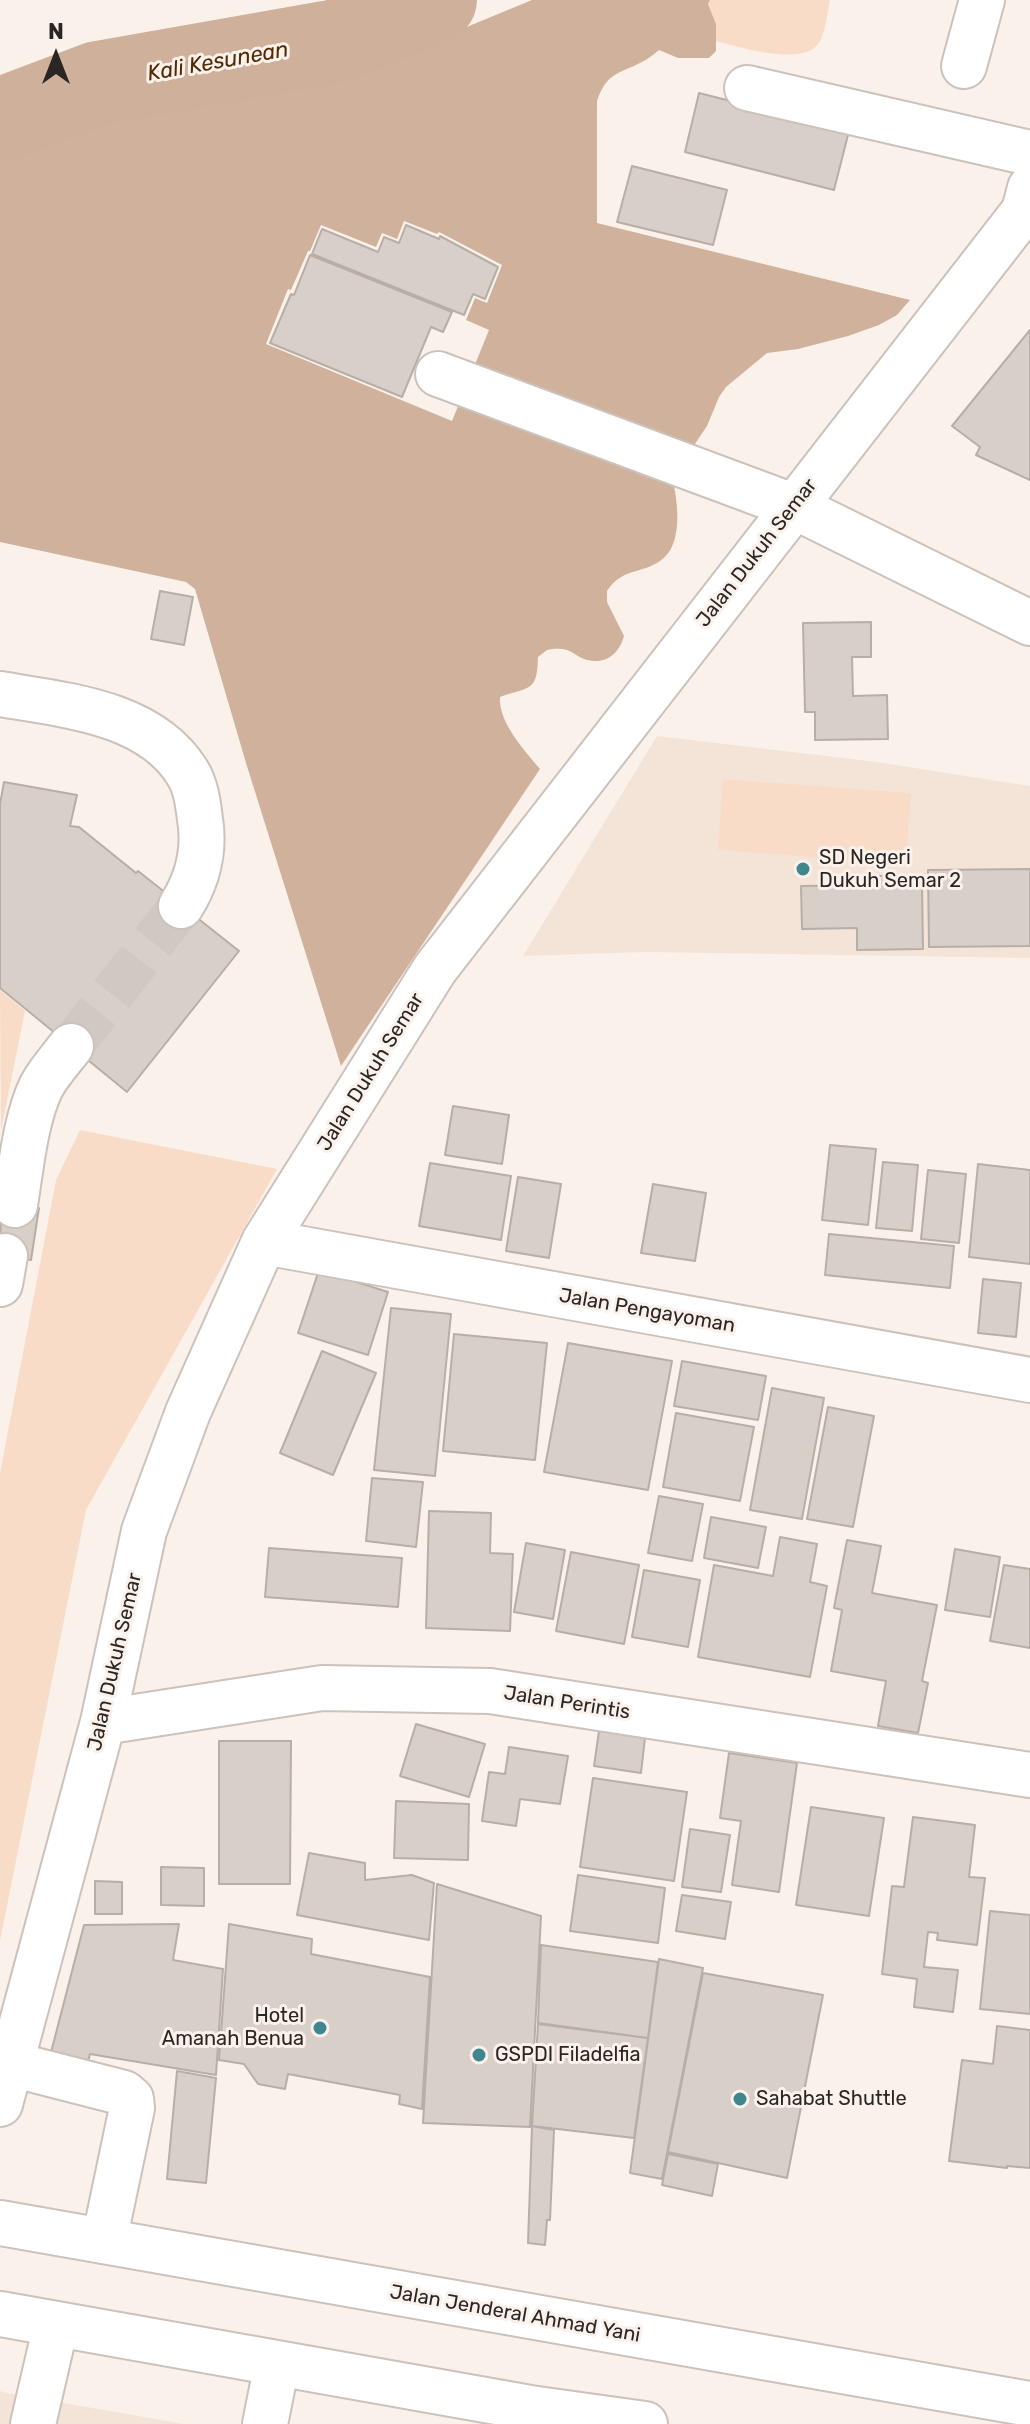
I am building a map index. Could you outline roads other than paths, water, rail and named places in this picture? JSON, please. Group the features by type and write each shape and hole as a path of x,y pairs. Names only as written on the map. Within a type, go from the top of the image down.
{"main road":[{"path":"964,66 982,0"},
{"path":"747,88 1030,153"},
{"name":"Jalan Dukuh Semar","path":"5,2084 103,1722 144,1531 188,1412 264,1242 435,969 1028,204"},
{"path":"438,374 793,506 1030,623"},
{"path":"0,694 81,708 110,717 148,735 175,757 193,785 203,846 199,866 181,906"},
{"path":"15,1205 37,1099 71,1046"},
{"name":"Jalan Pengayoman","path":"264,1242 1030,1380"},
{"name":"Jalan Perintis","path":"103,1722 322,1688 490,1691 1030,1775"},
{"path":"5,2084 124,2093 131,2099 132,2108 104,2241"},
{"name":"Jalan Jenderal Ahmad Yani","path":"0,2223 1030,2404"},
{"path":"0,2314 277,2364 529,2416 645,2424"},
{"path":"33,2424 56,2325"},
{"path":"265,2424 277,2364"}],"waterway":[{"name":"Kali Kesunean","path":"0,120 98,83 337,41 435,0"}],"tunnel":[{"path":"71,1046 181,906"}],"place":[{"name":"SD Negeri Dukuh Semar 2","path":"803,869"},
{"name":"Hotel Amanah Benua","path":"320,2028"},
{"name":"GSPDI Filadelfia","path":"479,2055"},
{"name":"Sahabat Shuttle","path":"740,2099"}]}
